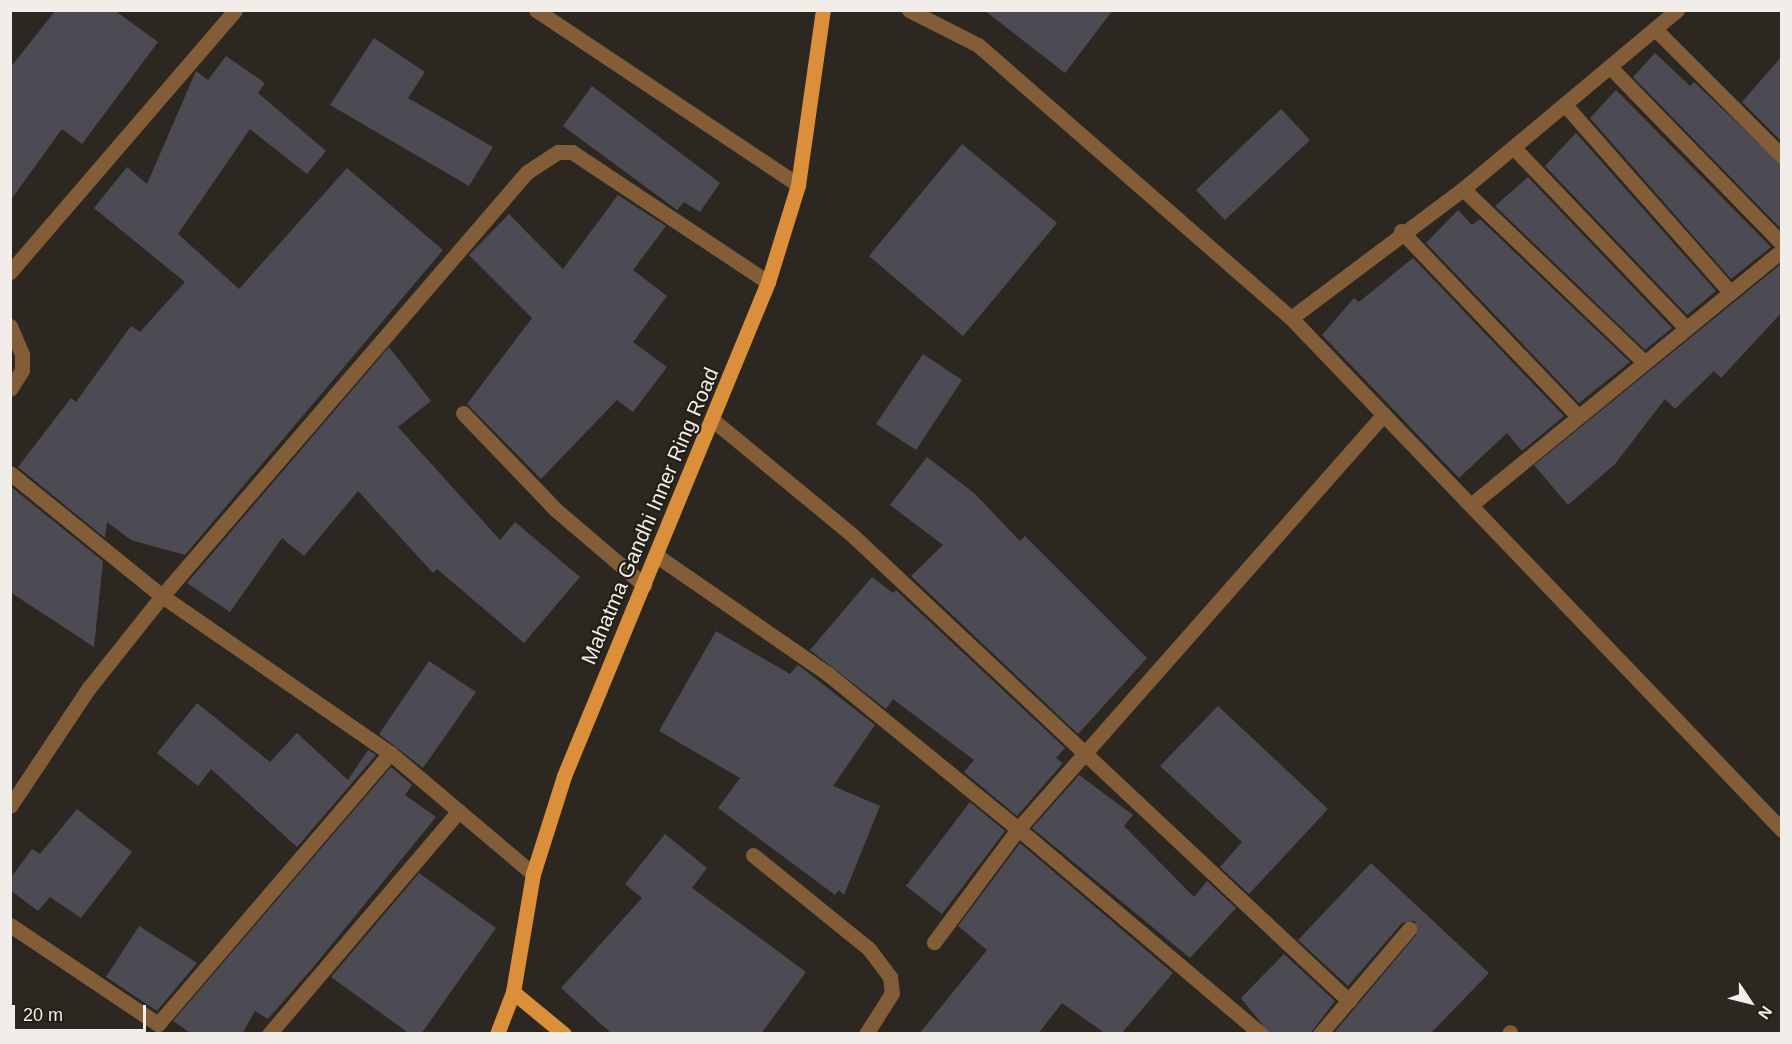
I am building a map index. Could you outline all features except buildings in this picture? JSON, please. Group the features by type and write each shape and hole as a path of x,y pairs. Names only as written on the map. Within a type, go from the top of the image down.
{"main road":[{"name":"Mahatma Gandhi Inner Ring Road","path":"497,1034 513,992 533,873 564,776 714,421 768,282 798,185 823,10"},
{"path":"513,992 564,1034"}],"street":[{"path":"10,272 236,10"},
{"path":"536,10 798,185"},
{"path":"909,10 978,45 1291,318 1472,504 1782,830"},
{"path":"1291,318 1401,231 1463,189 1566,106 1677,10"},
{"path":"1655,29 1782,156"},
{"path":"1611,68 1782,244"},
{"path":"1566,106 1730,292"},
{"path":"1514,147 1685,327"},
{"path":"10,806 88,689 162,596 541,159 572,152 768,282"},
{"path":"1463,189 1643,361"},
{"path":"1401,231 1577,415"},
{"path":"1472,504 1577,415 1782,250"},
{"path":"10,326 22,362 10,389"},
{"path":"462,412 556,510 644,585"},
{"path":"934,942 1018,830 1083,753 1384,414"},
{"path":"714,421 850,533 1348,1001"},
{"path":"10,473 162,596 390,753 533,873"},
{"path":"657,556 828,674 1261,1034"},
{"path":"10,925 158,1024 390,753"},
{"path":"269,1034 459,811"},
{"path":"753,855 879,960 892,993 868,1033"},
{"path":"1320,1034 1409,929"}]}
